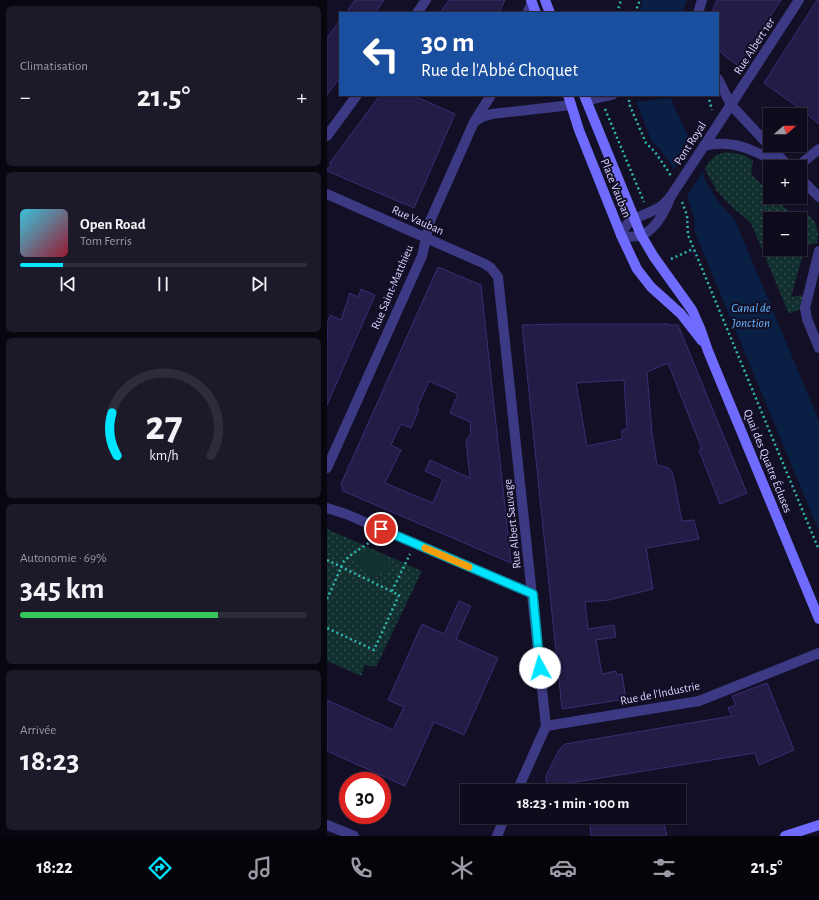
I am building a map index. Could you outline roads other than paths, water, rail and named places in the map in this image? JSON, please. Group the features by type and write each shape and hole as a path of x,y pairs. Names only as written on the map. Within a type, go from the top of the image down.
{"main road":[{"path":"545,0 551,12"},
{"path":"532,1 536,12"},
{"path":"569,100 585,98"},
{"name":"Place Vauban","path":"585,98 641,235 654,257 688,302 694,314"},
{"name":"Place Vauban","path":"569,100 579,130 632,260 641,276 651,287 684,317 708,351"},
{"name":"Quai des Quatre Écluses","path":"694,314 819,619"},
{"path":"785,836 819,825"}],"street":[{"path":"418,12 426,0"},
{"path":"698,12 702,0"},
{"name":"Rue Albert 1er","path":"731,105 799,0"},
{"path":"527,12 532,1"},
{"path":"719,81 731,105 782,160"},
{"path":"327,136 356,96"},
{"name":"Rue Saint-Matthieu","path":"327,468 422,256 430,221 474,122 490,96"},
{"path":"474,122 492,114 569,100"},
{"name":"Pont Royal","path":"641,235 658,223 665,213 704,146 731,105"},
{"path":"704,146 722,143 743,147 756,151 773,160"},
{"path":"806,160 819,149"},
{"path":"807,185 819,197"},
{"name":"Rue Vauban","path":"327,194 485,264 496,273"},
{"name":"Pont Royal","path":"621,235 624,228 634,219 659,208 675,196"},
{"path":"621,235 630,237 641,235"},
{"path":"819,251 805,303 805,313 819,348"},
{"name":"Rue Albert Sauvage","path":"496,273 500,289 546,726 520,784"},
{"path":"327,508 346,514 533,594"},
{"name":"Rue de l'Industrie","path":"546,726 699,701 819,652"},
{"path":"497,836 502,824"},
{"path":"327,825 354,836"}],"lane":[{"path":"585,98 606,96"}],"water":[{"path":"643,0 687,0 682,12 639,12"},
{"name":"Canal de Jonction","path":"634,96 670,96 692,144 706,182 717,200 735,220 819,421 819,531 698,240 695,232 694,217 687,196 674,169 660,149 652,142"}]}
